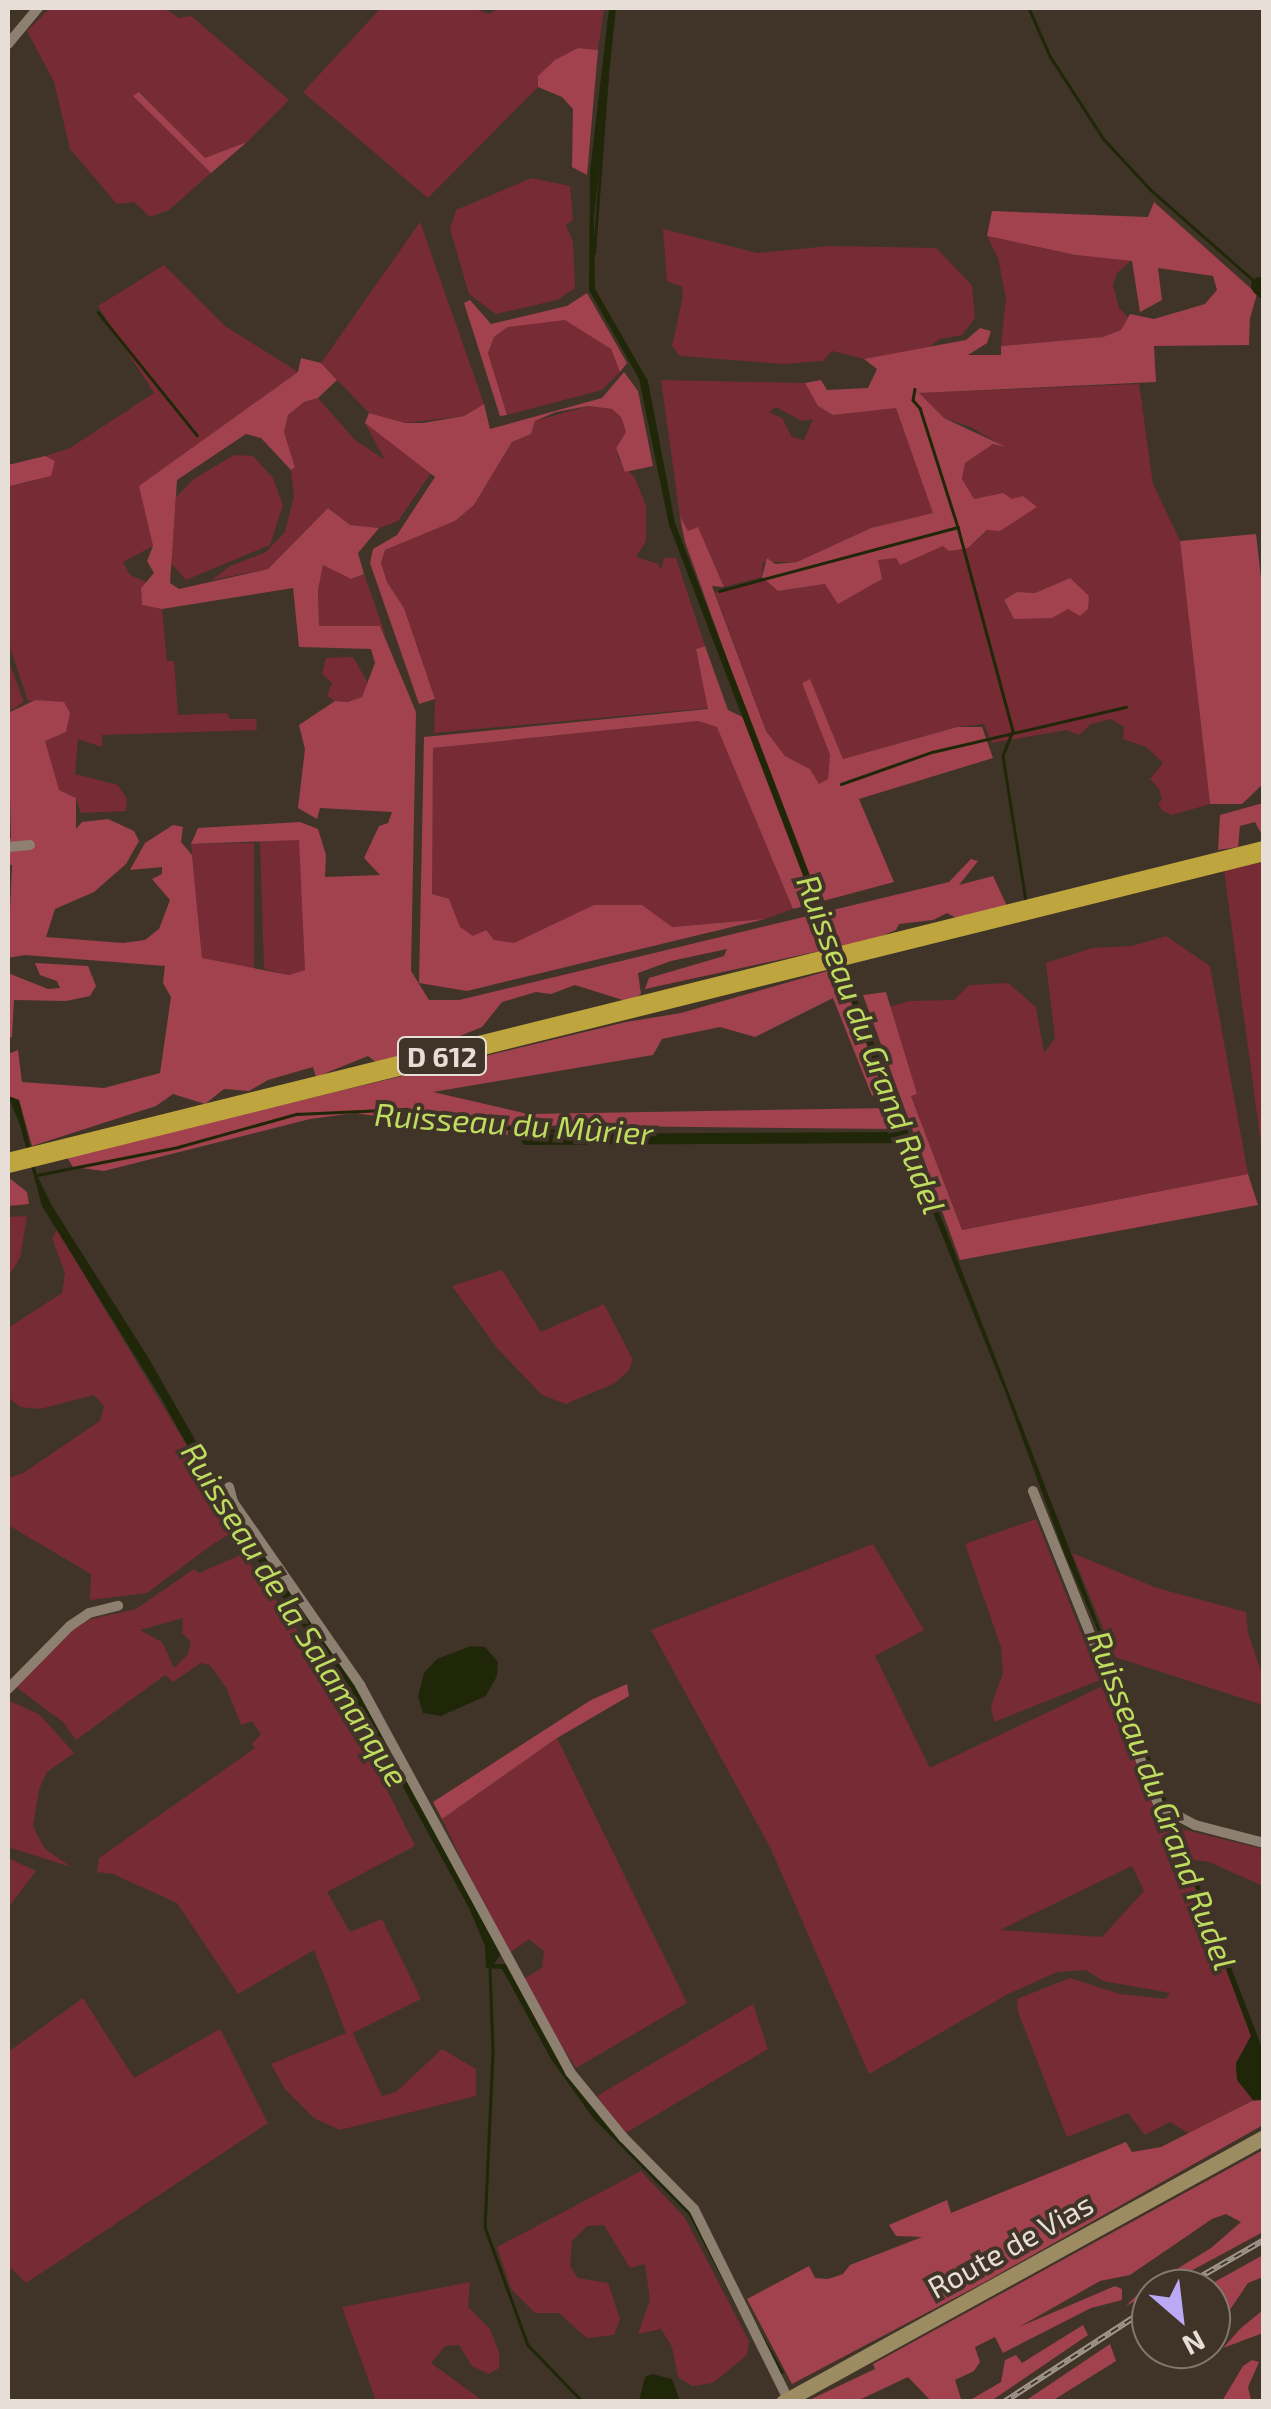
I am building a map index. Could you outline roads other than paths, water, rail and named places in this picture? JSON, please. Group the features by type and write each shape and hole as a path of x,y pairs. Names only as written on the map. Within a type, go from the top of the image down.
{"highway":[{"name":"D 612","path":"8,1163 1264,851"}],"main road":[{"name":"Route de Vias","path":"786,2400 1264,2137"}],"street":[{"path":"8,44 38,8"},
{"path":"8,847 30,845"},
{"path":"229,1488 234,1502 360,1685 570,2072 623,2137 694,2209 786,2400"},
{"path":"1034,1491 1163,1811 1264,1843"},
{"path":"8,1689 70,1626 89,1614 118,1606"}],"water":[{"path":"609,8 616,8 594,218 595,289 648,381 675,523 821,905 815,907 669,525 639,379 589,290 590,172"},
{"path":"854,992 1263,2050 1263,2100 1253,2100 1237,2080 1236,2063 1251,2036 1106,1649 1065,1555 1006,1394 905,1143 524,1145 517,1134 899,1132 849,994"},
{"path":"8,1096 19,1100 37,1175 52,1206 148,1357 231,1503 348,1671 501,1954 494,1964 508,1964 560,2061 694,2212 784,2373 774,2379 689,2215 593,2118 551,2059 502,1969 486,1968 485,1946 469,1908 366,1719 222,1508 161,1398 42,1206"},
{"path":"471,1646 485,1647 498,1662 497,1676 486,1696 441,1716 423,1713 418,1696 424,1673 437,1659"},
{"path":"652,2374 672,2379 680,2401 639,2401 645,2377"}],"waterway":[{"path":"1029,8 1050,56 1103,138 1151,190 1260,286"},
{"name":"Ruisseau du Grand Rudel","path":"594,253 607,77"},
{"path":"1260,286 1264,290"},
{"path":"98,312 197,435"},
{"path":"915,389 913,400 920,408 958,527 1013,731 1003,756 1026,902"},
{"path":"719,591 958,527"},
{"path":"841,784 932,752 1126,707"},
{"name":"Ruisseau du Grand Rudel","path":"818,907 833,947"},
{"name":"Ruisseau du Grand Rudel","path":"840,963 851,993"},
{"name":"Ruisseau du Mûrier","path":"37,1175 178,1147 296,1114 406,1109 506,1128 634,1135"},
{"name":"Ruisseau de la Salamanque","path":"490,1969 493,2052 485,2227 528,2345 583,2402"}],"railway":[{"path":"1214,2269 1264,2240"},
{"path":"1004,2402 1131,2319"}]}
